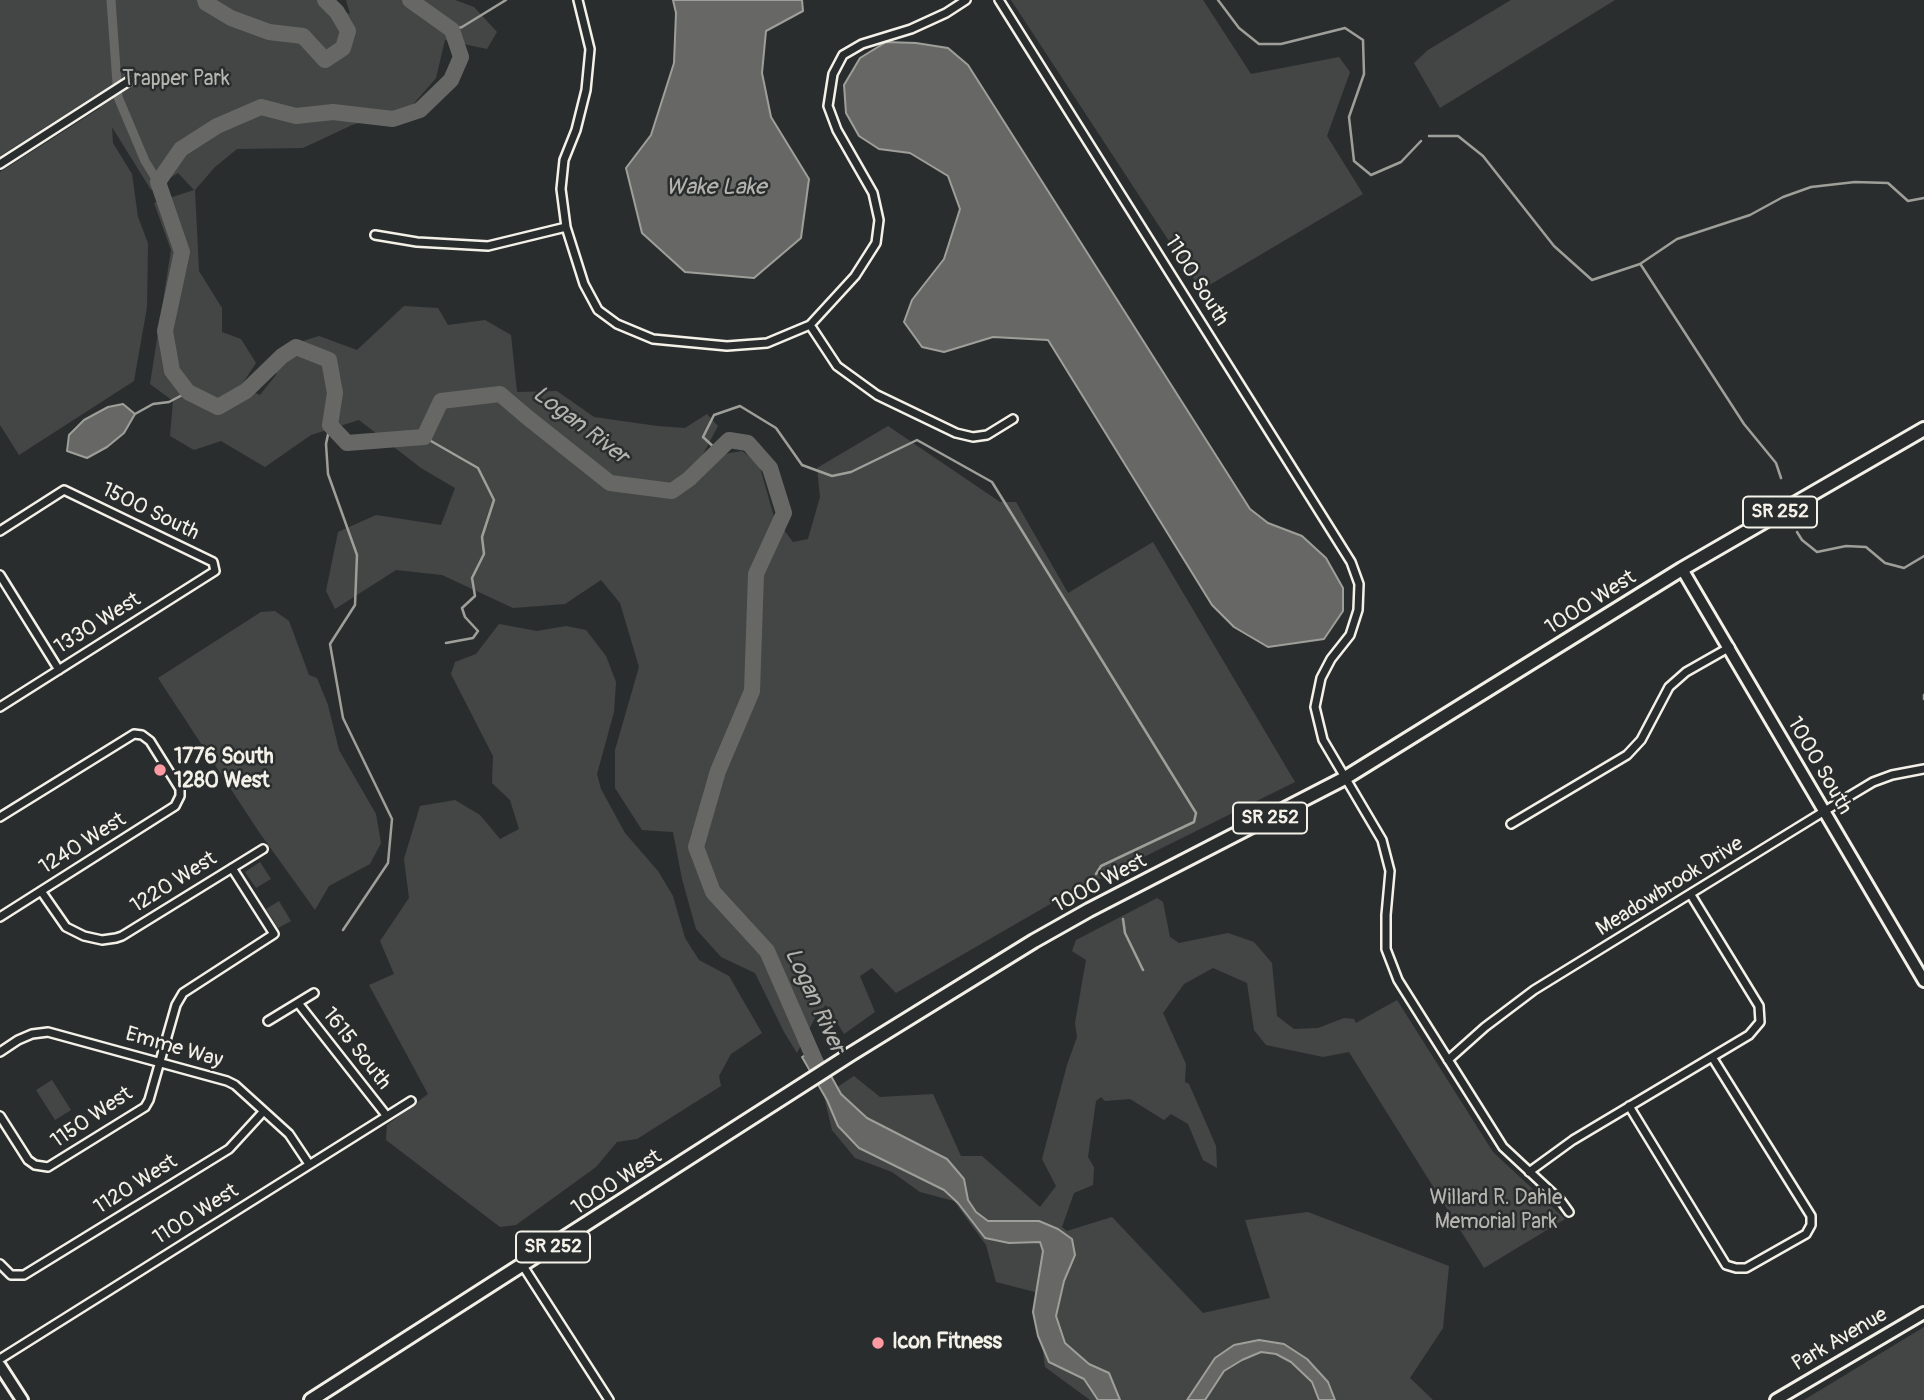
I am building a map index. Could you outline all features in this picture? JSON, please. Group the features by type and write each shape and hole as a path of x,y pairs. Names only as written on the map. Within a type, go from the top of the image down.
{"main road":[{"name":"1000 West","path":"311,1400 851,1054 1068,922 1345,778 1682,569 1924,429"}],"street":[{"path":"578,0 590,49 586,90 576,130 564,160 561,189 566,227 584,284 598,310 617,324 653,339 727,346 766,343 810,325 855,276 876,243 879,220 873,193 837,130 828,106 833,74 843,55 862,44 911,29 946,13 966,0"},
{"name":"1100 South","path":"999,0 1351,562 1359,584 1358,610 1350,635 1331,659 1321,678 1315,707 1323,740 1345,778"},
{"path":"0,164 129,81"},
{"path":"375,235 417,242 488,246 566,227"},
{"path":"810,325 837,366 877,395 956,433 973,437 987,435 1013,419"},
{"name":"1500 South","path":"0,531 64,490 213,562 215,571"},
{"name":"1000 South","path":"1682,569 1924,981"},
{"name":"1330 West","path":"0,707 215,571"},
{"path":"0,575 59,670"},
{"path":"1511,824 1627,755 1641,740 1669,687 1686,672 1730,647"},
{"name":"1240 West","path":"0,817 134,734 142,735 150,741 177,782 180,796 175,806 0,917"},
{"name":"Meadowbrook Drive","path":"1448,1060 1485,1027 1534,990 1873,782 1924,769"},
{"path":"1345,778 1382,840 1390,871 1385,915 1386,949 1398,980 1503,1147 1569,1212"},
{"name":"1220 West","path":"41,891 66,926 84,936 102,940 122,936 263,849"},
{"name":"1150 West","path":"0,1116 28,1160 43,1167 57,1163 145,1107 176,1005 183,993 274,934 232,868"},
{"path":"1529,1172 1573,1140 1749,1035 1760,1022 1759,1006 1691,895"},
{"path":"268,1021 314,993"},
{"name":"1615 South","path":"298,1003 386,1115"},
{"name":"Emme Way","path":"0,1052 32,1034 48,1032 227,1082 235,1085 295,1141 309,1164"},
{"path":"1629,1106 1726,1265 1746,1268 1806,1234 1811,1225 1811,1216 1712,1057"},
{"name":"1100 West","path":"0,1359 411,1101"},
{"name":"1120 West","path":"0,1264 11,1275 29,1273 229,1149 263,1112"},
{"path":"523,1266 609,1400"},
{"name":"Park Avenue","path":"1776,1400 1924,1313"},
{"path":"0,1366 22,1400"}],"green space":[{"name":"Trapper Park","path":"0,0 333,0 339,9 350,14 346,0 455,0 474,7 497,32 487,49 445,40 436,78 410,108 352,125 303,148 237,149 215,167 195,190 199,271 222,308 222,332 241,339 256,363 240,387 260,395 276,375 280,348 319,336 357,350 404,306 438,308 448,325 485,320 511,335 517,392 557,391 594,417 657,426 685,428 707,414 718,426 701,458 742,451 759,464 774,517 793,542 808,539 820,497 817,468 888,426 1000,502 1016,502 1068,593 1153,542 1295,782 1059,899 896,993 872,968 860,976 875,1012 844,1034 826,1005 817,1014 797,1053 755,973 721,957 696,929 673,832 642,830 615,788 615,750 639,667 620,603 601,580 565,604 513,608 442,575 396,570 335,609 326,591 338,532 376,515 441,525 455,488 421,468 359,420 311,435 265,467 221,441 194,450 170,436 173,401 150,384 171,250 154,203 194,190 178,173 151,190 112,127 113,143 132,174 138,217 148,243 147,307 134,381 19,455 0,425 0,172 100,108 93,97 0,156"},
{"path":"1011,0 1203,0 1251,74 1339,57 1350,72 1327,136 1363,194 1201,290"},
{"path":"1511,0 1615,0 1440,108 1414,63 1428,50"},
{"path":"275,611 289,621 309,675 317,678 328,705 339,750 376,814 381,843 370,864 329,886 315,910 259,832 158,678 261,612"},
{"path":"499,624 537,631 566,626 586,630 606,656 616,682 614,712 597,774 601,789 625,833 658,871 673,896 685,938 699,960 729,976 762,1033 731,1054 719,1076 721,1086 637,1139 617,1142 596,1167 516,1225 500,1227 386,1140 387,1125 428,1094 369,985 394,974 380,941 409,898 404,859 420,806 455,800 480,815 500,839 519,829 510,800 492,783 493,756 451,674 455,662 476,654"},
{"path":"260,862 271,879 256,888 245,872"},
{"name":"Willard R. Dahle Memorial Park","path":"1157,898 1163,902 1170,937 1179,943 1228,933 1254,942 1272,963 1277,1016 1294,1029 1318,1028 1344,1018 1354,1019 1356,1023 1397,1000 1493,1152 1565,1219 1484,1268 1349,1052 1323,1057 1266,1045 1254,1030 1247,983 1213,968 1184,984 1163,1013 1186,1064 1185,1082 1189,1084 1216,1146 1217,1168 1203,1160 1188,1124 1171,1114 1164,1120 1130,1099 1105,1101 1101,1097 1096,1101 1088,1157 1094,1167 1093,1185 1074,1193 1062,1227 1067,1231 1112,1217 1203,1313 1270,1298 1245,1220 1308,1212 1449,1266 1443,1328 1410,1378 1433,1400 1090,1400 1045,1367 1035,1292 996,1282 986,1245 954,1201 920,1192 892,1172 855,1158 832,1130 824,1096 854,1076 880,1097 933,1094 961,1156 982,1156 1040,1207 1056,1186 1042,1159 1077,1037 1075,1023 1086,960 1072,951 1076,940"},
{"path":"279,901 291,921 278,928 266,909"},
{"path":"52,1080 71,1110 55,1120 36,1090"},
{"path":"1924,1327 1924,1400 1804,1400"}],"water":[{"name":"Wake Lake","path":"673,0 802,0 803,11 766,31 762,73 771,117 809,179 801,238 754,278 685,272 642,233 626,168 651,135 674,63 676,13"},
{"path":"886,42 948,48 968,65 1250,509 1268,523 1302,536 1326,558 1343,588 1343,611 1324,639 1268,647 1234,627 1212,605 1048,340 993,337 944,352 922,347 904,322 912,300 944,259 960,209 948,176 910,153 879,149 859,136 846,113 844,85 860,58"},
{"path":"123,404 135,414 124,433 87,458 67,451 69,435 84,420 108,407"},
{"path":"816,1049 841,1094 867,1118 947,1159 964,1179 968,1200 976,1212 988,1221 1039,1221 1072,1239 1075,1255 1064,1281 1056,1316 1065,1343 1089,1364 1109,1373 1120,1400 1098,1400 1084,1379 1049,1362 1038,1336 1033,1312 1043,1251 1040,1242 1009,1243 985,1238 958,1203 944,1190 859,1148 838,1126 827,1100 802,1057"},
{"path":"1259,1340 1284,1344 1307,1359 1328,1382 1335,1400 1319,1400 1312,1382 1291,1362 1276,1354 1261,1352 1224,1371 1205,1400 1187,1400 1215,1358 1234,1345"}],"waterway":[{"path":"111,0 118,97 145,161 158,182"},
{"name":"Logan River","path":"205,0 231,18 269,32 303,36 325,60 343,48 348,31 337,12 325,0"},
{"name":"Logan River","path":"410,0 452,30 461,57 451,80 420,110 393,119 333,112 296,116 261,107 217,126 181,149 158,182 182,252 165,331 172,371 188,392 218,407 246,391 282,356 296,347 329,360 335,393 330,425 347,443 424,437 441,401 500,394 610,483 672,491 689,479 729,440 748,443 770,468 784,513 756,574 752,691 718,771 696,847 713,892 767,951 820,1072"},
{"path":"452,30 462,27 506,0"},
{"path":"1218,0 1239,28 1259,44 1281,44 1345,28 1363,40 1364,74 1349,117 1354,161 1371,175 1401,162 1421,141"},
{"path":"1429,136 1458,136 1483,156 1554,246 1592,280 1640,264 1677,239 1750,215 1783,197 1811,187 1855,182 1888,183 1908,201 1924,198"},
{"path":"1641,265 1744,424 1776,463 1781,478"},
{"path":"135,414 153,404 169,402 188,392"},
{"path":"718,451 703,437 714,415 740,406 776,428 802,465 832,476 851,472 917,440 992,482 1196,813 1194,822 1101,866 1096,874"},
{"path":"330,425 326,444 328,474 357,555 355,605 330,644 343,718 392,819 388,863 343,930"},
{"path":"424,437 478,468 494,500 482,537 484,554 472,578 475,596 462,608 465,617 478,631 473,638 446,643"},
{"path":"1797,532 1802,540 1817,552 1846,546 1866,547 1885,563 1904,568 1924,556"},
{"path":"1123,919 1125,933 1143,970"}],"place":[{"name":"1776 South 1280 West","path":"160,770"},
{"name":"Icon Fitness","path":"878,1343"}]}
